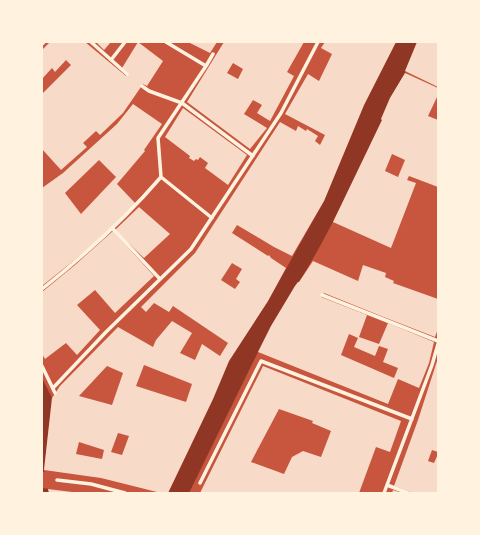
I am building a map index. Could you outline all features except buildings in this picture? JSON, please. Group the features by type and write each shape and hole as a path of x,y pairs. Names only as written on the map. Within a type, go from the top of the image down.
{"street":[{"path":"91,42 127,74"},
{"path":"111,60 125,42"},
{"path":"166,42 206,66"},
{"path":"53,388 85,353 191,249 281,114 318,42"},
{"path":"42,289 76,262 138,205 161,177 158,138 183,104 213,54"},
{"path":"142,86 149,91 183,104 253,156"},
{"path":"161,177 212,218"},
{"path":"112,229 160,279"},
{"path":"322,295 438,341"},
{"path":"384,493 432,365 438,344"},
{"path":"200,483 261,361 412,419"},
{"path":"42,366 55,393"},
{"path":"57,480 91,484 125,493"},
{"path":"387,485 408,493"}],"shaded area":[{"path":"396,42 417,42 405,73 390,98 381,119 382,120 343,202 311,263 271,326 189,493 168,493 213,399 229,361 268,301 324,201 364,105"},
{"path":"42,378 52,398 44,470 49,493 42,493"}],"pier":[{"path":"45,463 50,489 42,488 42,472 45,472"}]}
